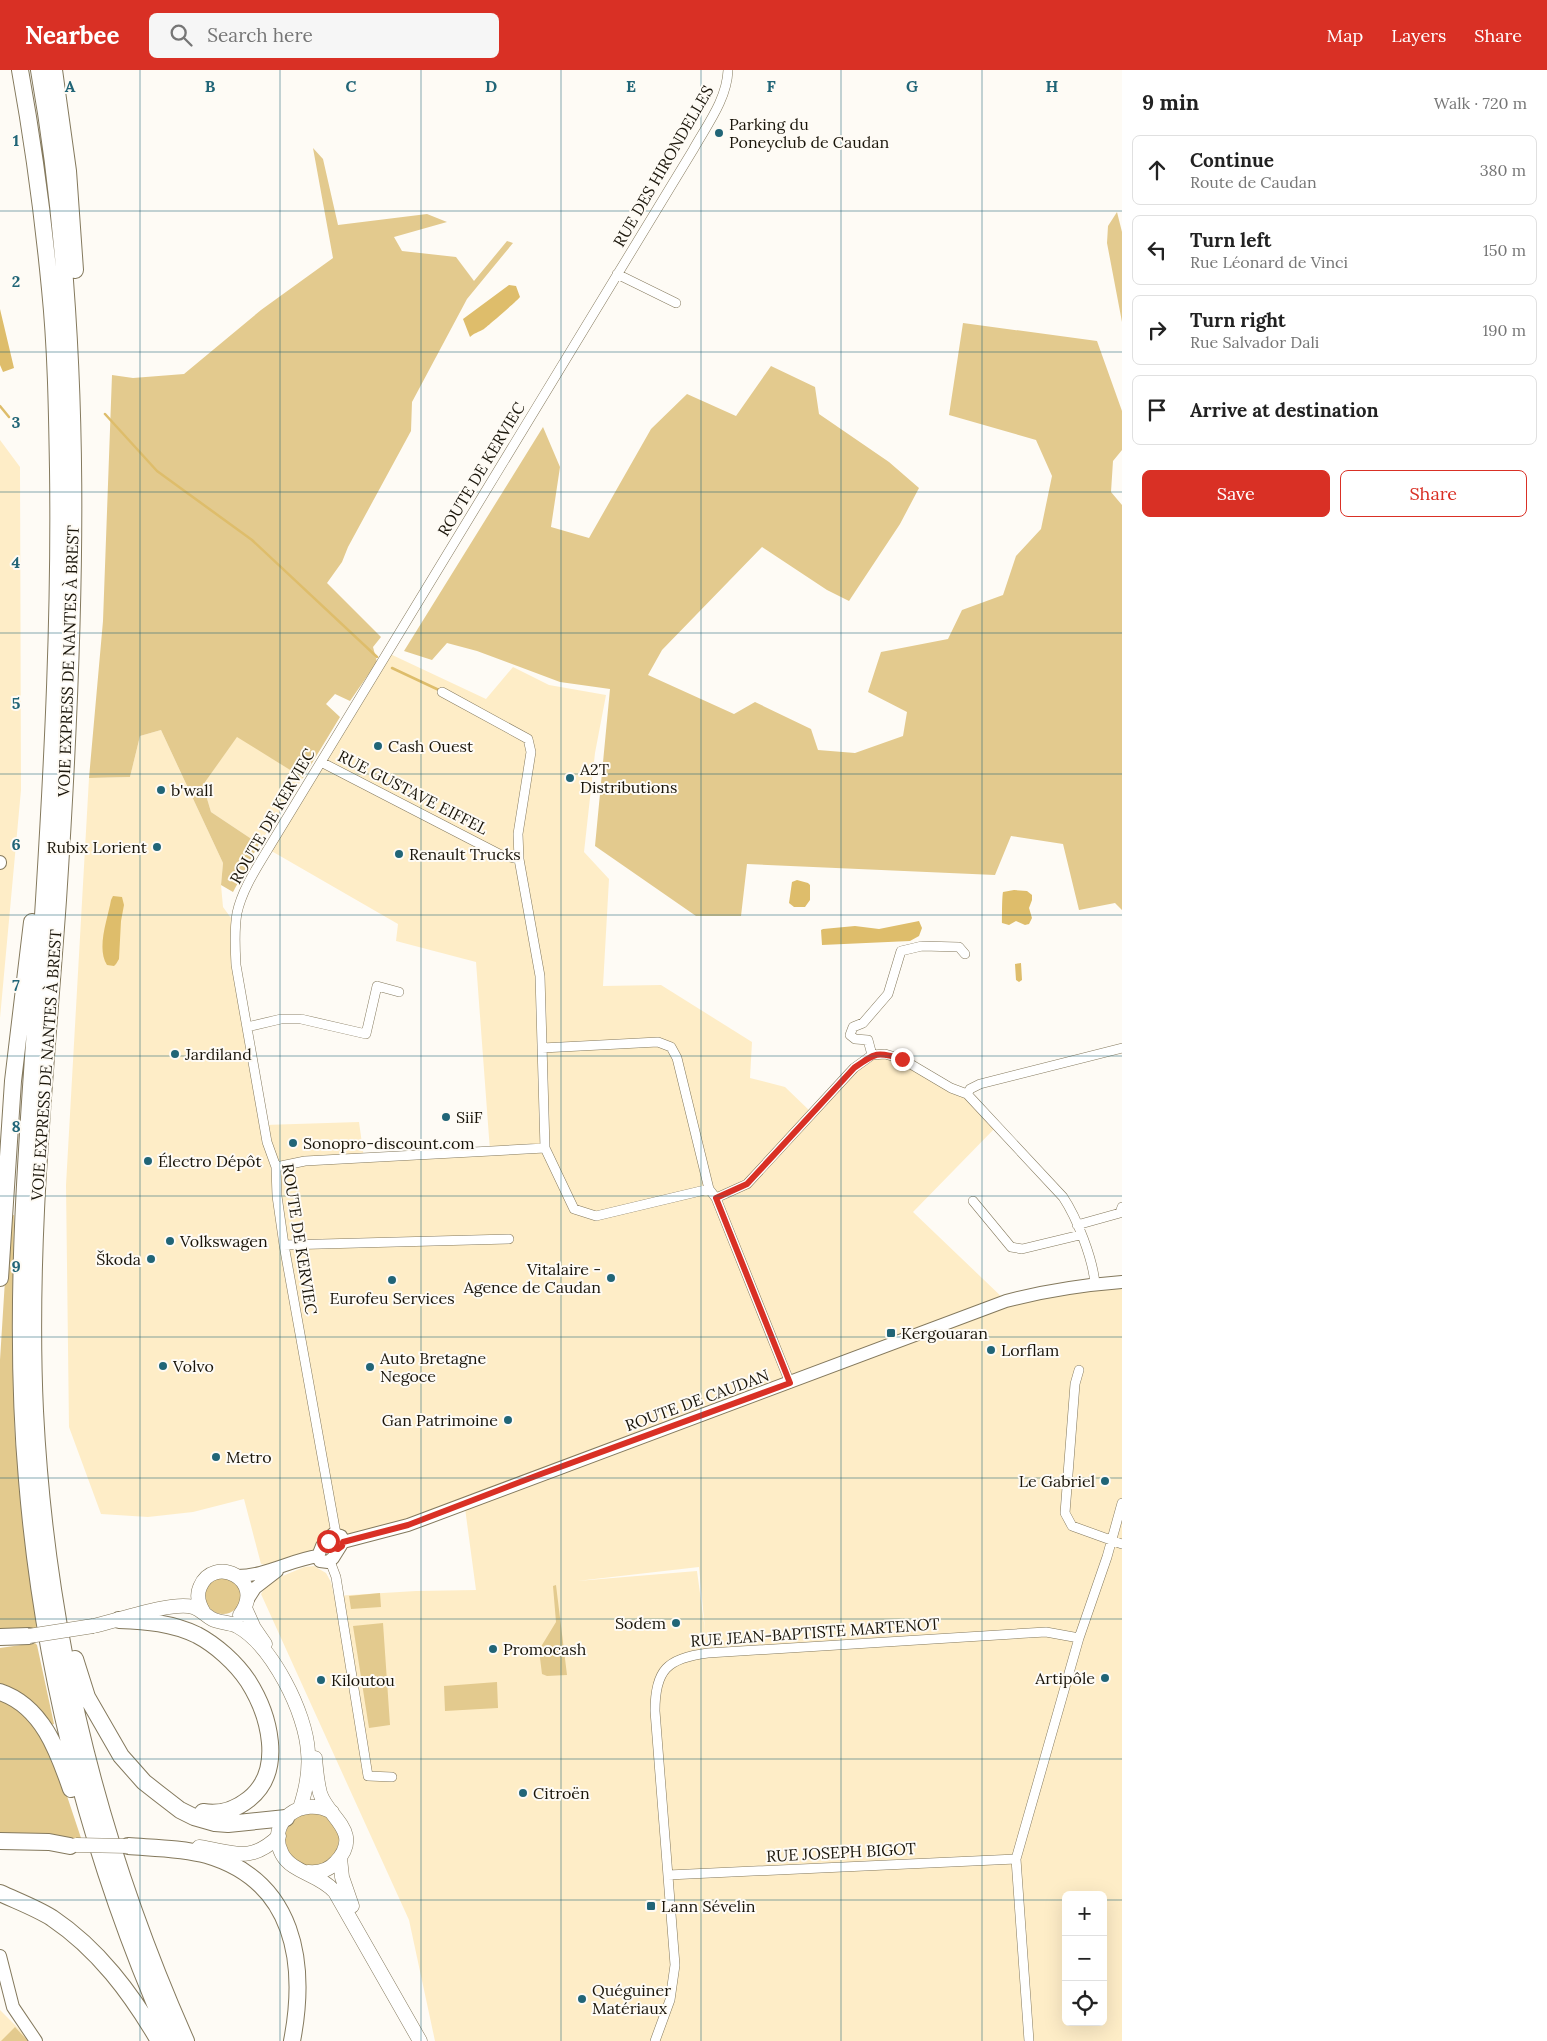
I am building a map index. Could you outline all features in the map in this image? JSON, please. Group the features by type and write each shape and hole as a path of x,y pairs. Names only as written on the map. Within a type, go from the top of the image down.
{"highway":[{"name":"VOIE EXPRESS DE NANTES À BREST","path":"20,70 51,289 58,516 57,604 44,897 21,1268 24,1437 30,1518 39,1590 51,1661 78,1775 109,1881 147,1985 171,2041"},
{"name":"VOIE EXPRESS DE NANTES À BREST","path":"39,70 59,215 70,359 73,542 68,719 58,896 37,1193 34,1330 36,1412 42,1495 53,1592 62,1647 86,1757 115,1858 160,1982 186,2041"},
{"path":"54,70 68,171 73,240 77,334 70,359"},
{"path":"0,1278 13,1081 43,812 49,789"},
{"path":"37,1193 43,1215 43,1360 51,1495 59,1576 74,1657 87,1697 121,1756 158,1793 180,1810 205,1821 228,1824 286,1818"},
{"path":"87,1697 135,1766 147,1778 184,1807 212,1814 225,1812 240,1806 253,1796 262,1783 271,1756 267,1725 255,1693 236,1667 212,1644 184,1630 166,1624 119,1620"},
{"path":"0,1637 30,1636"},
{"path":"0,1692 12,1697 26,1707 47,1730 64,1767 95,1863 109,1881"},
{"path":"0,1841 49,1842 73,1845"},
{"path":"128,1846 171,1849 208,1856 228,1864 247,1875 269,1894 282,1914 292,1936 297,1958 298,2001 292,2041"},
{"path":"0,1893 51,1918 82,1941 107,1966 159,2041"}],"main road":[{"path":"204,1613 198,1598 200,1587 206,1578 221,1572 237,1576 247,1588 247,1603 254,1628 286,1674 300,1701 311,1734 320,1793 341,1822 345,1834 345,1846 340,1858 329,1868 314,1873 295,1868 286,1860 280,1849 279,1836 286,1818 300,1808 317,1806 332,1812"},
{"path":"225,1621 236,1618 247,1603"},
{"path":"0,1644 30,1636 93,1626 160,1609 186,1606 194,1607 214,1620 225,1621 239,1627 269,1658 286,1683 295,1703 306,1736 309,1760 307,1781 300,1808"},
{"path":"0,1845 48,1848 73,1845 128,1846 153,1844 178,1845 243,1854 256,1853 279,1836"},
{"path":"340,1858 342,1877 350,1904 425,2041"},
{"path":"307,1872 328,1884 335,1892 420,2041"}],"street":[{"name":"RUE DES HIRONDELLES","path":"617,274 717,108 728,80 728,70"},
{"path":"617,274 676,303"},
{"name":"ROUTE DE KERVIEC","path":"337,1540 284,1245 276,1196 276,1167 267,1142 236,965 237,912 251,878 617,274"},
{"path":"442,692 528,739 531,752 518,834 519,859 540,976 545,1148 574,1209 596,1216 710,1189"},
{"name":"RUE GUSTAVE EIFFEL","path":"321,762 501,855 519,859"},
{"path":"872,1055 868,1040 855,1039 850,1035 853,1028 863,1023 888,994 901,951 922,946 959,947 965,954"},
{"path":"247,1027 281,1020 301,1019 366,1034 377,986 399,992"},
{"path":"542,1048 658,1042 671,1047 677,1058 710,1189 716,1198 790,1383"},
{"path":"967,1094 980,1084 1122,1048"},
{"path":"716,1198 747,1184 854,1068 872,1055 885,1054 902,1059 950,1088 967,1094 1063,1196 1074,1214 1090,1258 1095,1284"},
{"path":"276,1167 305,1161 545,1148"},
{"path":"973,1201 1011,1247 1022,1249 1079,1230 1120,1213 1122,1206"},
{"path":"284,1245 509,1239"},
{"name":"ROUTE DE CAUDAN","path":"337,1540 408,1525 1006,1301 1029,1295 1095,1284 1122,1282"},
{"path":"1078,1370 1075,1384 1065,1513 1072,1526 1122,1544"},
{"path":"1029,2041 1016,1859 1079,1638 1122,1503"},
{"path":"237,1576 281,1568 319,1553 337,1540"},
{"path":"337,1540 331,1560 336,1578 368,1776 392,1777"},
{"path":"319,1553 322,1562 331,1560"},
{"path":"247,1603 255,1588 281,1568"},
{"name":"RUE JEAN-BAPTISTE MARTENOT","path":"654,2041 670,2000 674,1983 675,1964 655,1690 661,1673 673,1662 686,1655 708,1652 1046,1632 1079,1638"},
{"name":"RUE JOSEPH BIGOT","path":"668,1875 1016,1859"},
{"path":"0,1956 12,2007 36,2041"}],"shaded area":[{"path":"313,148 323,159 338,225 427,214 447,222 394,237 402,251 456,257 474,281 507,241 513,243 467,299 412,402 411,431 348,547 342,562 327,583 381,637 373,647 377,662 350,701 335,694 326,704 340,717 303,778 237,737 203,785 211,812 259,844 233,892 221,885 223,863 161,730 140,736 130,777 89,778 103,621 112,375 133,378 184,374 261,310 333,258"},
{"path":"1117,212 1122,232 1122,322 1107,243 1108,226"},
{"path":"509,285 516,286 520,297 484,329 470,337 463,319"},
{"path":"0,309 14,368 3,372 0,365"},
{"path":"963,323 1097,341 1122,411 1122,450 1113,461 1111,492 1122,505 1122,910 1115,903 1079,910 1063,844 1011,836 995,875 747,864 741,916 696,916 595,846 610,689 560,682 477,651 447,643 432,660 404,651 543,427 560,467 551,527 589,538 651,429 687,394 736,416 771,366 815,387 819,414 889,462 919,488 900,524 849,601 827,590 762,547 662,650 648,675 734,714 755,702 811,729 818,750 855,753 903,736 907,712 868,692 881,652 948,639 962,610 1003,595 1016,556 1041,529 1052,476 1036,440 949,415"},
{"path":"0,440 20,467 21,790 0,1018"},
{"path":"388,653 486,699 513,667 549,685 606,695 595,753 584,852 609,879 603,986 661,985 752,1042 750,1078 785,1087 812,1113 854,1068 885,1054 967,1094 996,1127 913,1212 1006,1301 1122,1282 1122,2041 435,2041 409,1920 261,1594 266,1586 278,1578 304,1567 314,1566 326,1573 331,1582 334,1596 416,1591 476,1590 465,1508 408,1525 336,1541 325,1555 281,1568 261,1564 244,1499 193,1512 148,1517 101,1514 69,1427 66,1185 89,778 130,777 140,736 161,730 223,863 221,885 223,907 236,925 235,944 264,1125 359,1122 364,1158 490,1151 476,962 396,941 398,924 268,849","holes":["699,1567 705,1630 697,1571 577,1581"]},
{"path":"237,736 303,778 259,844 211,812 203,785"},
{"path":"797,880 810,885 810,900 805,907 794,907 789,903 792,882"},
{"path":"1014,890 1027,891 1032,895 1029,908 1032,918 1029,924 1025,925 1016,921 1009,925 1002,923 1003,892"},
{"path":"113,896 122,897 124,905 121,921 119,959 114,966 107,965 103,950 104,933"},
{"path":"919,921 922,928 919,936 910,941 822,945 821,930 823,929 855,926 879,929"},
{"path":"1021,963 1022,980 1019,982 1016,980 1015,964"},
{"path":"14,1215 12,1328 15,1438 37,1629 0,1631 0,1360 9,1216"},
{"path":"223,1578 230,1579 236,1583 240,1589 240,1603 236,1609 230,1613 223,1614 216,1613 210,1609 206,1603 205,1596 206,1589 210,1583 216,1579"},
{"path":"556,1585 567,1675 547,1676 542,1674 539,1650 556,1622 553,1586"},
{"path":"380,1593 381,1607 351,1609 349,1596"},
{"path":"383,1623 390,1725 369,1728 353,1626"},
{"path":"35,1643 54,1724 49,1726 0,1686 0,1648"},
{"path":"497,1682 498,1708 445,1711 444,1686"},
{"path":"0,1698 30,1718 58,1769 81,1838 0,1834"},
{"path":"312,1812 322,1814 331,1820 337,1829 339,1839 337,1849 331,1858 322,1864 312,1866 302,1864 293,1858 287,1849 285,1839 287,1829 293,1820 302,1814"},
{"path":"0,2010 31,2041 0,2041"},
{"path":"15,2027 28,2041 1,2041"}],"waterway":[{"path":"0,406 9,417"},
{"path":"105,414 157,471 252,540 377,657"},
{"path":"392,668 441,691"}],"place":[{"name":"Parking du Poneyclub de Caudan","path":"719,133"},
{"name":"Cash Ouest","path":"378,746"},
{"name":"A2T Distributions","path":"570,778"},
{"name":"b'wall","path":"161,790"},
{"name":"Rubix Lorient","path":"157,847"},
{"name":"Renault Trucks","path":"399,854"},
{"name":"Jardiland","path":"175,1054"},
{"name":"SiiF","path":"446,1117"},
{"name":"Sonopro-discount.com","path":"293,1143"},
{"name":"Électro Dépôt","path":"148,1161"},
{"name":"Volkswagen","path":"170,1241"},
{"name":"Škoda","path":"151,1259"},
{"name":"Vitalaire - Agence de Caudan","path":"611,1278"},
{"name":"Eurofeu Services","path":"392,1280"},
{"name":"Kergouaran","path":"891,1333"},
{"name":"Lorflam","path":"991,1350"},
{"name":"Volvo","path":"163,1366"},
{"name":"Auto Bretagne Negoce","path":"370,1367"},
{"name":"Gan Patrimoine","path":"508,1420"},
{"name":"Metro","path":"216,1457"},
{"name":"Le Gabriel","path":"1105,1481"},
{"name":"Sodem","path":"676,1623"},
{"name":"Promocash","path":"493,1649"},
{"name":"Artipôle","path":"1105,1678"},
{"name":"Kiloutou","path":"321,1680"},
{"name":"Citroën","path":"523,1793"},
{"name":"Lann Sévelin","path":"651,1906"},
{"name":"Quéguiner Matériaux","path":"582,1999"}],"route":[{"path":"328,1541 331,1547 338,1549 342,1546 343,1542 349,1542 408,1525 790,1383 716,1198 747,1184 854,1068 872,1055 885,1054 902,1059"}]}
